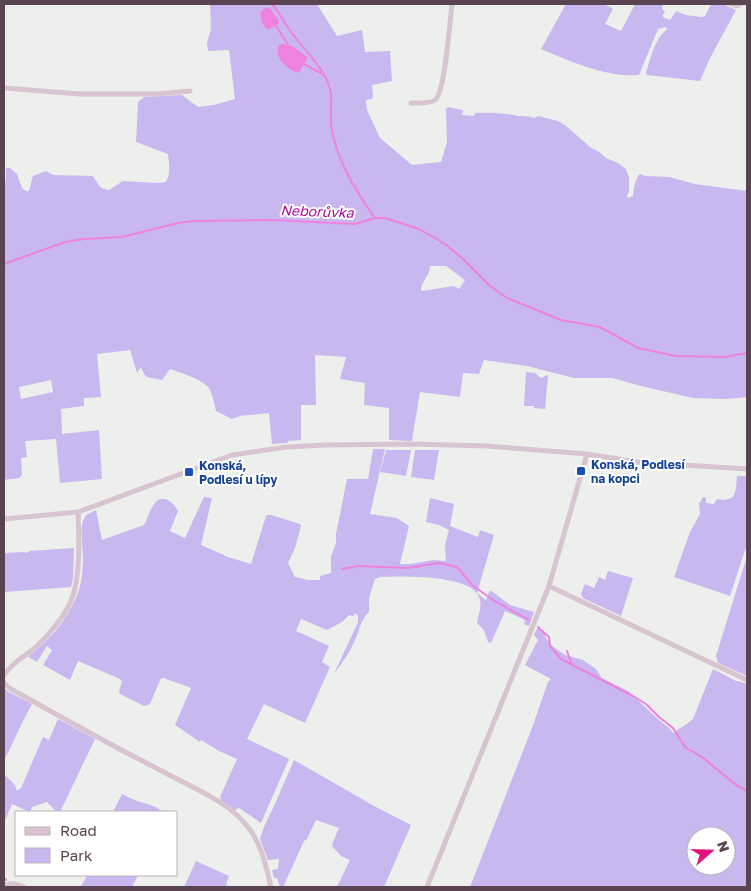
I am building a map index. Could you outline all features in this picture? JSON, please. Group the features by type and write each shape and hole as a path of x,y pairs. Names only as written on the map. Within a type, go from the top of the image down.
{"street":[{"path":"411,103 434,101 440,92 452,4"},
{"path":"731,4 736,6 741,4"},
{"path":"4,88 80,94 157,94 190,91"},
{"path":"4,518 78,512 232,455 287,447 325,445 478,446 587,454 637,462 747,469"},
{"path":"427,887 549,586 587,454"},
{"path":"4,675 7,670 48,635 71,601 77,578 78,512"},
{"path":"549,586 747,680"},
{"path":"4,682 9,688 220,802 232,811 248,826 254,836 264,857 271,887"},
{"path":"4,886 8,884 24,887"}],"green space":[{"path":"210,4 317,4 337,36 362,30 365,52 390,51 392,81 372,85 373,96 372,99 366,100 367,110 380,138 412,165 441,162 447,142 446,109 448,107 463,110 462,115 474,116 475,113 497,113 534,118 538,116 558,121 590,147 626,169 629,178 628,198 633,196 634,187 640,174 669,177 695,184 747,191 747,397 727,399 693,398 612,378 574,378 527,366 484,360 479,374 463,373 460,397 420,392 412,440 389,440 389,408 364,405 365,383 340,379 346,357 315,355 316,405 301,405 301,440 272,444 269,413 240,416 232,419 216,411 209,388 196,379 170,369 162,380 147,377 141,367 137,373 130,350 97,354 101,397 84,398 84,406 61,409 62,434 99,430 102,479 60,483 56,439 25,441 27,457 21,458 22,475 19,478 4,480 4,190 6,168 10,168 17,174 22,188 26,191 29,191 33,176 46,171 53,175 92,176 100,187 109,190 123,181 166,182 169,172 168,154 136,142 138,102 144,97 182,95 198,107 235,99 229,50 208,51 207,43 211,29","holes":["287,44 308,58 299,73","430,266 446,266 465,280 459,289 454,286 421,291 422,284 430,270","51,380 53,392 21,399 19,387"]},
{"path":"566,4 604,4 613,9 605,24 621,31 635,4 663,4 662,9 665,12 663,17 670,20 676,11 686,15 705,16 711,4 723,4 736,10 700,81 647,75 654,49 659,38 667,29 666,27 658,29 639,75 615,74 602,71 541,49"},
{"path":"526,372 535,373 541,378 548,376 545,409 524,406"},
{"path":"373,449 385,449 370,514 397,518 409,526 400,564 434,560 446,561 445,545 449,530 426,522 430,498 454,504 450,526 478,537 480,530 494,535 477,593 486,600 490,590 510,605 534,612 529,626 524,624 525,620 505,611 491,643 488,642 484,630 477,623 480,600 475,592 466,585 436,578 380,577 375,579 374,582 369,599 369,612 362,622 351,649 334,674 358,622 358,616 355,613 353,616 349,615 342,622 327,630 301,619 296,631 329,646 322,662 330,667 305,723 264,704 247,739 289,759 261,823 239,808 235,811 221,800 220,797 237,759 201,740 200,742 175,725 191,688 161,678 150,704 144,706 120,694 122,682 120,679 78,661 70,680 43,665 52,650 47,646 37,662 28,657 57,629 68,614 79,591 83,566 82,527 85,517 89,513 96,510 102,540 144,525 153,505 158,500 165,499 171,502 178,511 170,531 185,538 204,497 212,498 201,545 228,557 251,564 266,516 271,515 300,524 301,526 295,548 288,563 295,577 320,580 320,576 331,573 331,556 336,543 336,534 347,479 368,479"},
{"path":"386,450 411,450 406,476 380,472"},
{"path":"415,450 439,450 434,480 411,477"},
{"path":"737,476 747,476 747,544 730,596 674,577 690,532 700,514 699,504 703,497 706,498 706,503 714,504 717,499 732,498 736,490"},
{"path":"74,548 71,587 4,592 4,553"},
{"path":"747,556 747,676 718,663 716,656"},
{"path":"608,571 633,578 621,616 583,598 581,594 585,584 594,588 599,577 605,580"},
{"path":"538,627 544,632 551,645 565,655 583,660 596,669 602,678 628,691 673,733 693,719 713,669 736,681 747,684 747,887 470,887 548,682 551,679 525,665 538,640 534,635"},
{"path":"4,687 7,691 32,704 4,761"},
{"path":"58,719 95,739 60,811 56,811 47,802 32,807 30,811 12,804 4,823 4,774 15,785 17,791 21,788 43,737 49,740"},
{"path":"294,760 411,825 384,887 337,887 350,860 341,856 332,846 339,828 316,820 283,887 280,887 277,878 274,878 272,870 278,869 279,859 268,860 260,839"},
{"path":"122,794 154,806 161,811 114,811"},
{"path":"196,861 229,876 226,885 233,887 184,887"},
{"path":"86,876 138,876 132,887 81,887"}],"shaded area":[{"path":"266,7 271,9 279,21 279,23 268,30 263,24 261,16 261,11"},
{"path":"283,44 294,47 308,58 299,73 290,69 280,59 278,54 279,45"}],"waterway":[{"path":"272,4 327,81 331,97 333,137 341,161 374,217"},
{"path":"275,24 288,45"},
{"path":"304,64 324,75"},
{"name":"Neborůvka","path":"4,264 65,242 122,237 193,221 272,220 355,224 375,218 385,218 419,229 445,244 489,285 507,298 561,320 600,327 638,348 676,356 724,357 747,353"},
{"path":"342,569 358,566 407,568 439,563 457,567 472,585 493,600 529,620"},
{"path":"538,627 549,637 550,646 561,659 646,704 673,728 685,747 702,757 736,785 747,791"},
{"path":"567,651 572,665"}],"place":[{"name":"Konská, Podlesí na kopci","path":"581,471"},
{"name":"Konská, Podlesí u lípy","path":"189,472"}]}
